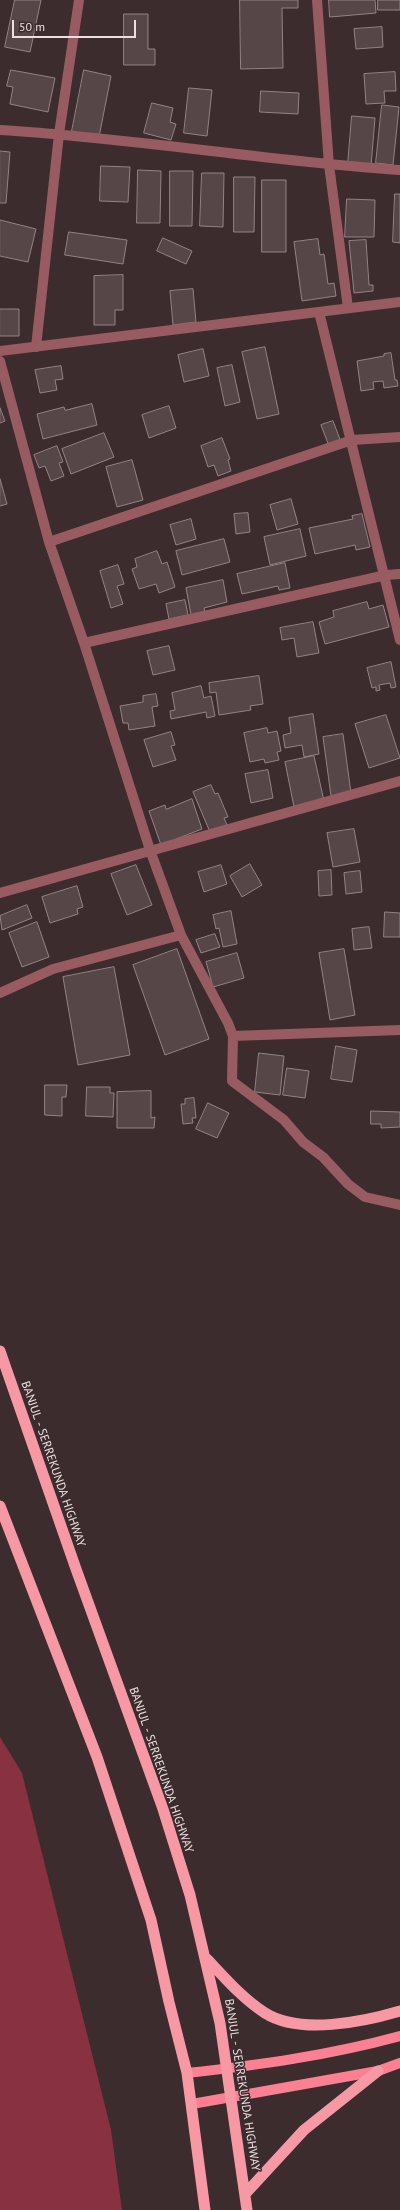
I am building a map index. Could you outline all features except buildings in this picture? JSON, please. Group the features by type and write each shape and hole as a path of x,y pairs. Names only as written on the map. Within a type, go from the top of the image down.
{"highway":[{"name":"BANJUL - SERREKUNDA HIGHWAY","path":"0,1351 73,1562 163,1809 190,1895 206,1958 228,2069 246,2193 247,2210"},
{"path":"0,1506 97,1757 151,1920 188,2073 205,2210"},
{"path":"206,1958 243,1996 266,2014 298,2024 343,2023 400,2011"},
{"path":"246,2193 304,2130 378,2071"}],"main road":[{"path":"188,2073 288,2061 350,2049 400,2036"},
{"path":"192,2104 378,2071 400,2063"}],"street":[{"path":"36,347 59,134 79,0"},
{"path":"317,0 330,165 348,308"},
{"path":"0,130 59,134 330,165 400,170"},
{"path":"0,351 400,302"},
{"path":"320,312 386,575 400,640"},
{"path":"0,361 49,542 84,643 150,850 181,935 228,1023 233,1036 232,1081 284,1120 303,1142 322,1157 348,1184 364,1197 400,1205"},
{"path":"49,542 352,440 400,437"},
{"path":"84,643 386,575 400,574"},
{"path":"0,893 400,781"},
{"path":"0,993 53,969 181,935"},
{"path":"233,1036 400,1030"}],"shaded area":[{"path":"0,1737 22,1773 111,2130 122,2210 0,2210"}]}
